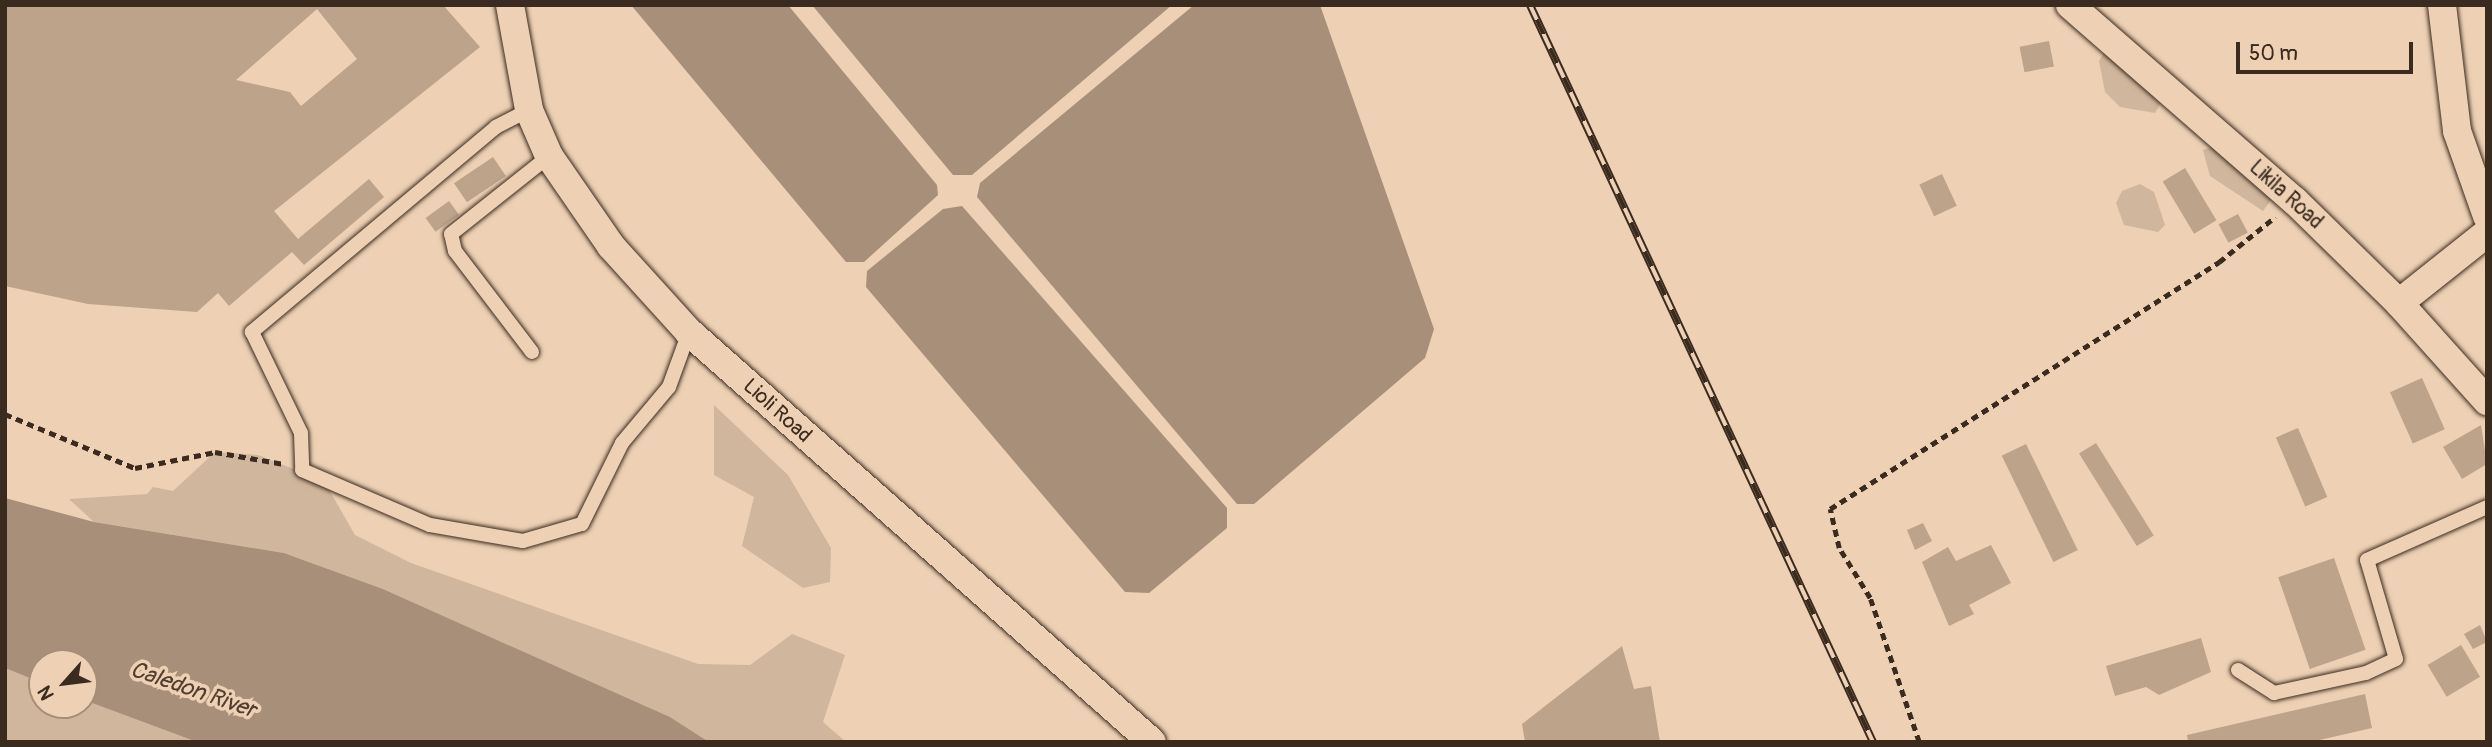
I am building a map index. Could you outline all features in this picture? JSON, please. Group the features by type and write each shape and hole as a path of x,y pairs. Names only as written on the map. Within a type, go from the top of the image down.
{"street":[{"name":"Lioli Road","path":"510,5 528,110 549,156 611,246 689,332 1152,742"},
{"name":"Likila Road","path":"2070,5 2295,201 2399,303 2487,401"},
{"path":"2442,5 2457,131 2487,216"},
{"path":"2399,303 2487,233"}],"lane":[{"path":"528,110 496,127 251,332 301,433 302,470 430,524 523,541 582,524 622,443 669,387 689,332"},
{"path":"532,352 455,251 451,234 549,156"},
{"path":"2238,670 2274,694 2366,673 2396,659 2367,560 2487,507"}],"path":[{"path":"1919,742 1870,598 1839,548 1830,509 2220,262 2295,201"},
{"path":"5,414 135,468 215,452 258,455 302,470"}],"shaded area":[{"path":"2107,48 2164,97 2155,113 2120,107 2105,92 2099,61"},
{"path":"2215,146 2271,200 2263,211 2210,176 2203,150"},
{"path":"2140,184 2154,192 2165,225 2158,232 2124,225 2116,203 2122,191"},
{"path":"714,405 788,475 831,548 830,582 803,588 742,546 754,497 714,475"},
{"path":"215,452 258,455 324,481 355,535 411,563 698,664 750,665 792,634 845,655 823,722 846,742 709,742 670,717 383,589 284,553 94,522 69,499 147,494 153,487 173,491"},
{"path":"5,668 28,677 28,719 98,719 98,705 197,742 5,742"}],"water":[{"path":"631,5 788,5 937,185 938,195 864,262 846,262"},
{"path":"812,5 1172,5 972,175 953,175"},
{"path":"1194,5 1320,5 1434,329 1425,358 1254,504 1237,504 977,197 980,183"},
{"path":"962,206 1227,508 1227,528 1149,593 1125,592 866,287 867,271 943,209"},
{"name":"Caledon River","path":"5,498 94,522 284,553 383,589 670,717 709,742 197,742 98,705 98,649 28,649 28,677 5,668"}],"building":[{"path":"5,5 443,5 480,47 274,211 298,239 369,179 384,197 304,265 292,252 229,306 218,293 197,312 88,304 5,286","holes":["317,9 357,59 301,106 290,92 236,80"]},
{"path":"2049,41 2054,67 2025,72 2020,47"},
{"path":"493,157 506,176 467,202 454,183"},
{"path":"2185,168 2216,220 2194,234 2163,181"},
{"path":"1942,174 1957,206 1934,216 1919,185"},
{"path":"449,201 459,215 436,232 426,218"},
{"path":"2238,214 2248,233 2228,243 2219,224"},
{"path":"2422,378 2445,429 2413,443 2390,392"},
{"path":"2481,425 2487,464 2462,479 2443,447"},
{"path":"2298,428 2327,497 2305,506 2276,437"},
{"path":"2096,443 2154,535 2137,546 2079,454"},
{"path":"2026,444 2078,550 2053,562 2002,456"},
{"path":"1923,523 1932,541 1915,550 1907,530"},
{"path":"1991,545 2011,583 1969,605 1974,614 1949,626 1922,562 1948,547 1956,561"},
{"path":"2334,558 2366,650 2310,669 2278,577"},
{"path":"2480,625 2487,642 2473,649 2464,634"},
{"path":"2201,638 2211,672 2159,695 2146,687 2115,696 2106,666"},
{"path":"2461,645 2480,677 2447,697 2428,665"},
{"path":"1622,646 1634,689 1651,686 1660,742 1525,742 1522,724"},
{"path":"2365,694 2372,728 2311,742 2188,742 2187,735"}],"railway":[{"path":"1530,5 1873,742"}]}
